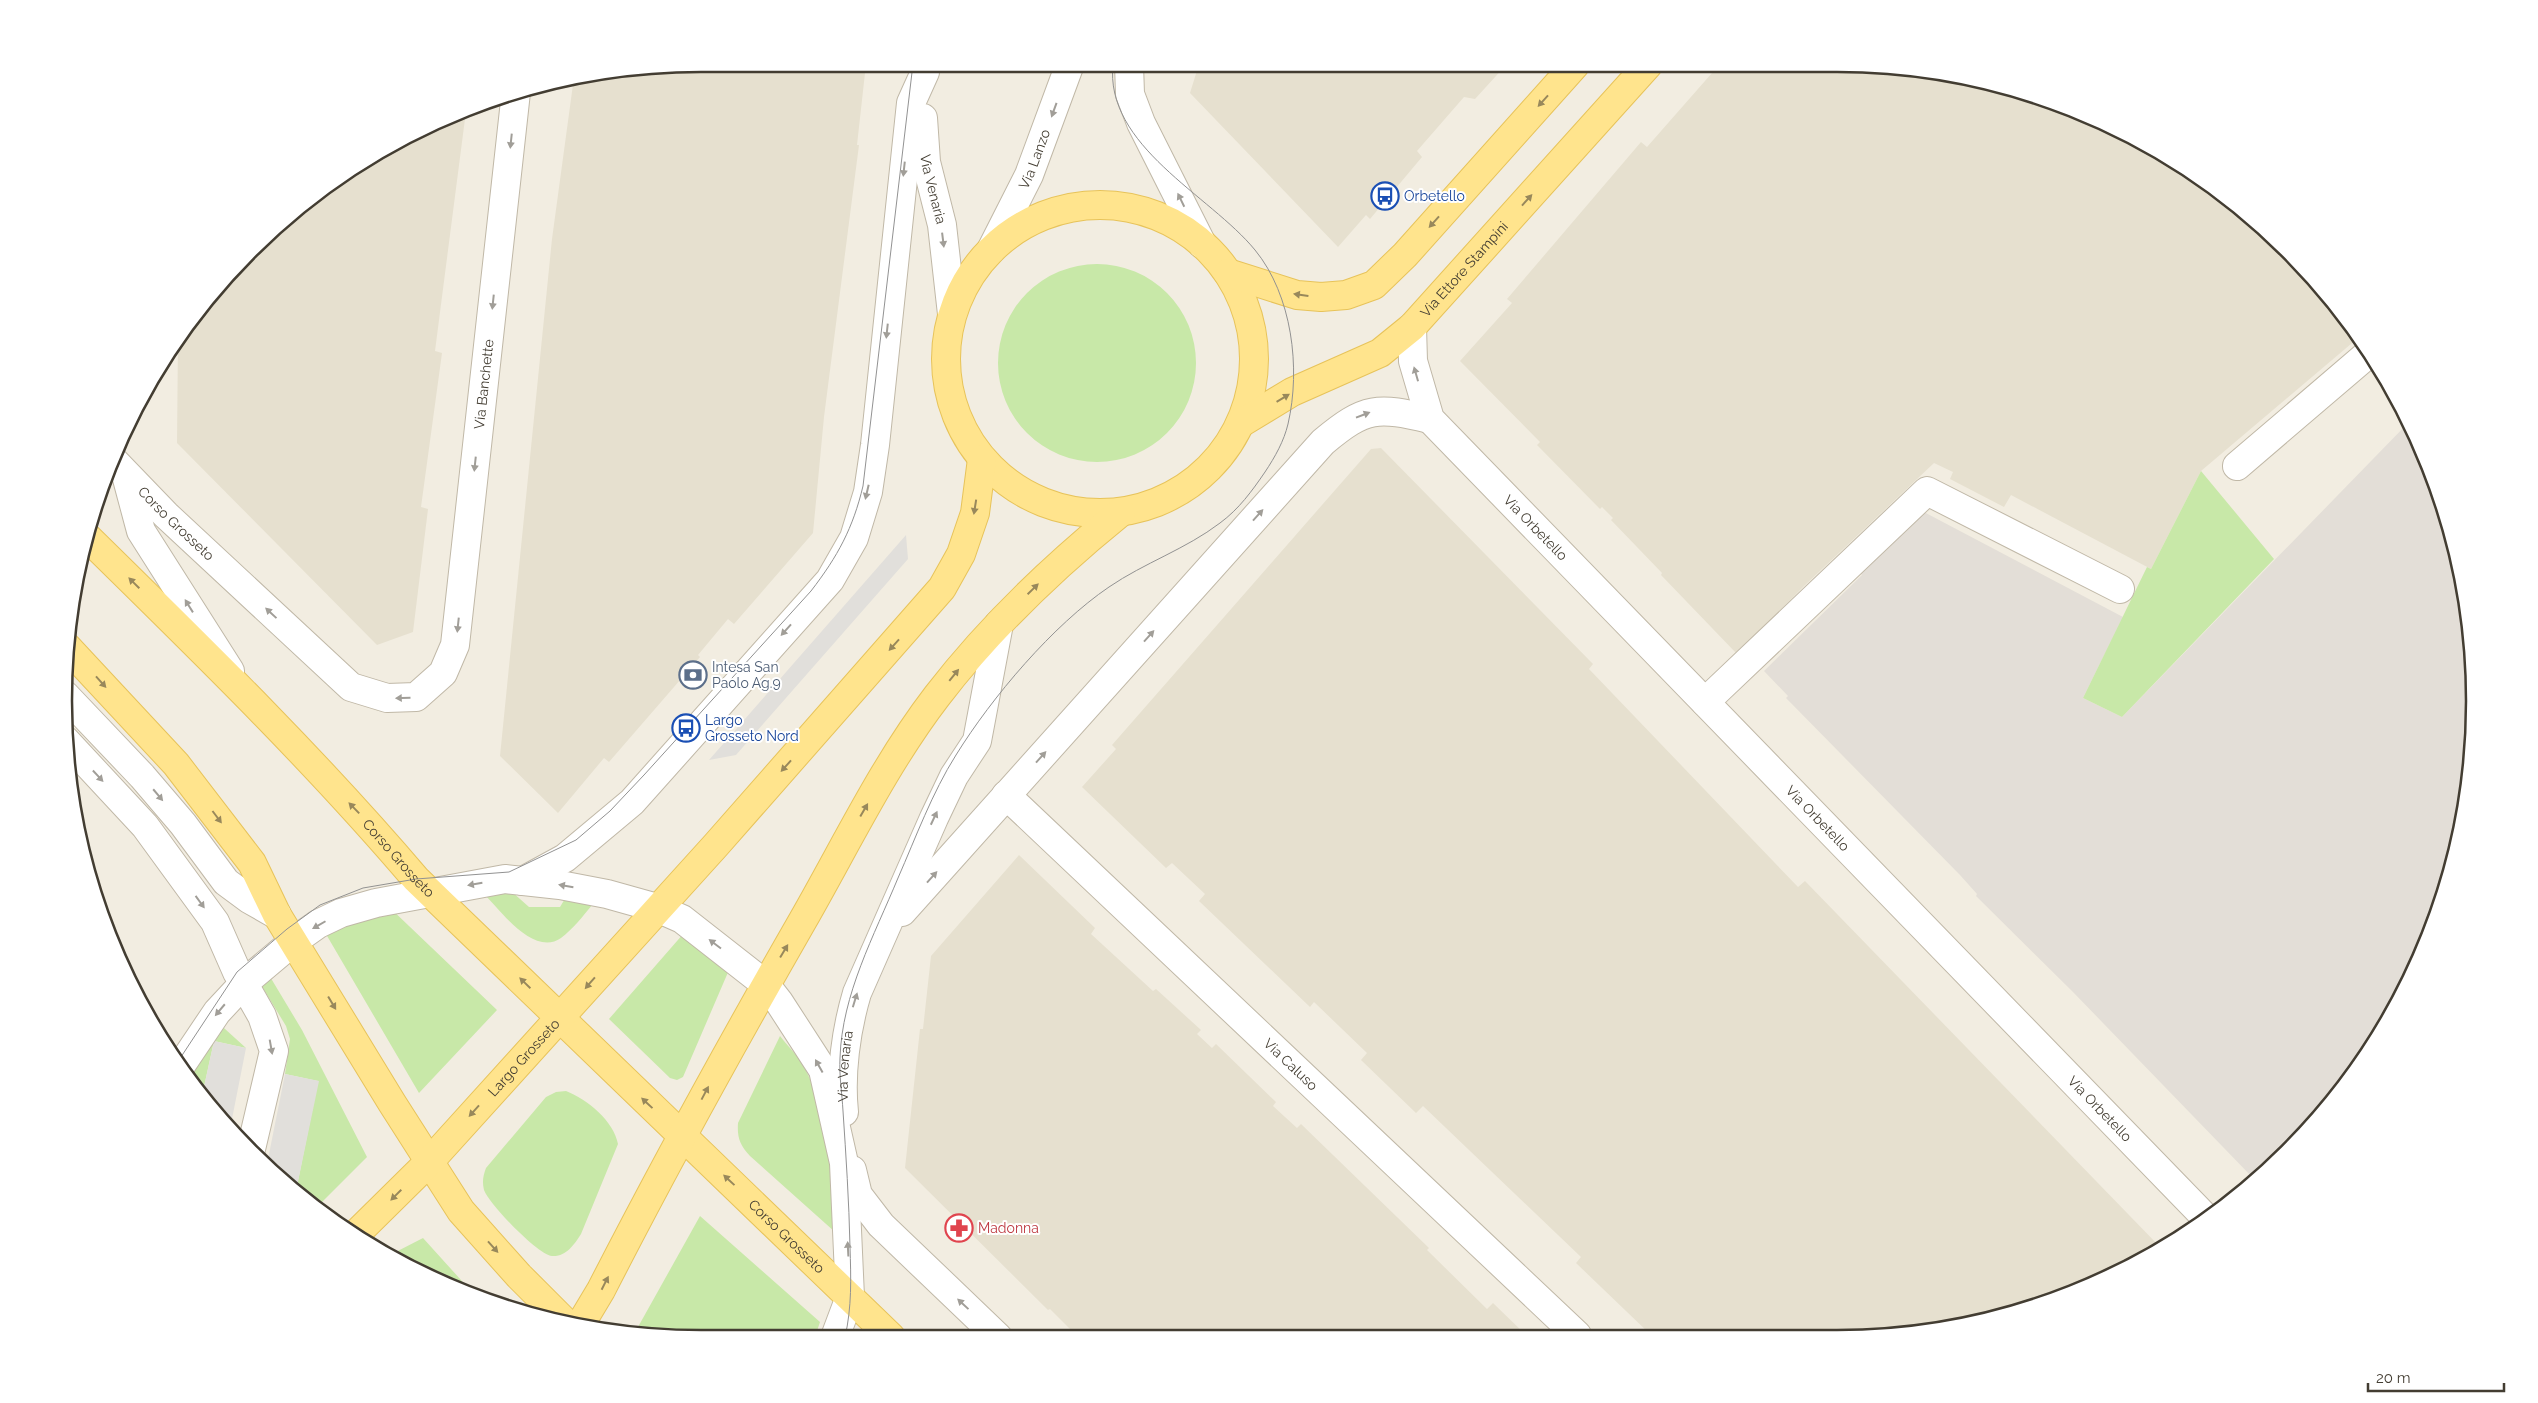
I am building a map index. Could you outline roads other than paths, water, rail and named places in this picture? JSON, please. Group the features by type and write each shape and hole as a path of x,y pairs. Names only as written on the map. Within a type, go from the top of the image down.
{"main road":[{"path":"1228,274 1297,295 1321,297 1346,295 1374,285 1405,254 1570,72"},
{"name":"Via Ettore Stampini","path":"1241,423 1292,392 1380,353 1412,327 1642,72"},
{"path":"1094,205 1133,209 1170,222 1202,244 1228,274 1246,309 1253,342 1252,386 1241,423 1220,456 1192,484 1158,502 1121,512 1081,513 1044,503 1010,485 982,459 961,426 948,390 945,352 952,314 967,279 991,250 1021,226 1056,211 1094,205"},
{"path":"560,1016 722,838 942,588 961,554 975,513 982,459"},
{"path":"584,1319 765,984 891,764 936,697 999,624 1070,553 1121,512"},
{"name":"Corso Grosseto","path":"93,543 243,691 366,820 430,892 560,1016"},
{"path":"75,654 176,764 252,863 278,915 392,1104 430,1160 461,1211 519,1276 556,1313"},
{"name":"Largo Grosseto","path":"361,1229 430,1160 560,1016 682,1136"},
{"name":"Corso Grosseto","path":"682,1136 884,1330"}],"street":[{"path":"523,881 565,858 632,802 830,580 854,538 868,492 875,445 911,103 924,72"},
{"name":"Via Venaria","path":"926,72 922,104 926,162 942,225 952,314"},
{"name":"Via Lanzo","path":"991,250 1029,176 1067,72"},
{"path":"1129,72 1130,94 1141,123 1202,244"},
{"name":"Via Banchette","path":"443,673 456,645 515,101"},
{"name":"Via Orbetello","path":"1412,327 1413,361 1430,419 2201,1213"},
{"path":"2237,466 2363,358"},
{"path":"880,942 905,907 1323,442 1348,421 1373,411 1396,412 1430,419"},
{"name":"Corso Grosseto","path":"119,466 166,515 351,687 387,698 416,697 443,673"},
{"name":"Corso Grosseto","path":"119,466 141,531 243,691"},
{"path":"1706,702 1927,490 2120,589"},
{"path":"880,942 954,776 977,741 999,624"},
{"path":"72,702 142,776 182,824 226,882 249,899 278,915"},
{"path":"75,750 145,826 215,922 244,984 262,1016 274,1051 252,1141"},
{"name":"Via Caluso","path":"1006,795 1572,1330"},
{"path":"185,1060 217,1012 244,984 294,941 318,924 341,913 376,903 505,879 597,892 657,908 682,919 765,984 779,1002 823,1070 847,1158 850,1297 838,1330"},
{"name":"Via Venaria","path":"880,942 865,974 851,1013 844,1077 843,1109 847,1158 858,1195 881,1225 991,1330"}],"tram line":[{"path":"182,1055 237,972 287,929 320,905 363,888 416,879 509,872 576,840 610,811 644,775 821,578 837,553 849,528 863,486 912,72"},
{"path":"846,1330 850,1304 851,1270 840,1071 842,1034 853,988 861,966 932,800 956,755 987,710 1005,686 1045,642 1088,603 1122,578 1193,541 1227,518 1245,499 1265,472 1279,449 1288,424 1294,380 1293,356 1285,310 1278,288 1268,268 1255,250 1236,230 1164,167 1142,144 1125,120 1115,93 1114,72"}],"place":[{"name":"Orbetello","path":"1385,196"},
{"name":"Intesa San Paolo Ag.9","path":"693,675"},
{"name":"Largo Grosseto Nord","path":"686,728"},
{"name":"Madonna","path":"959,1228"}]}
